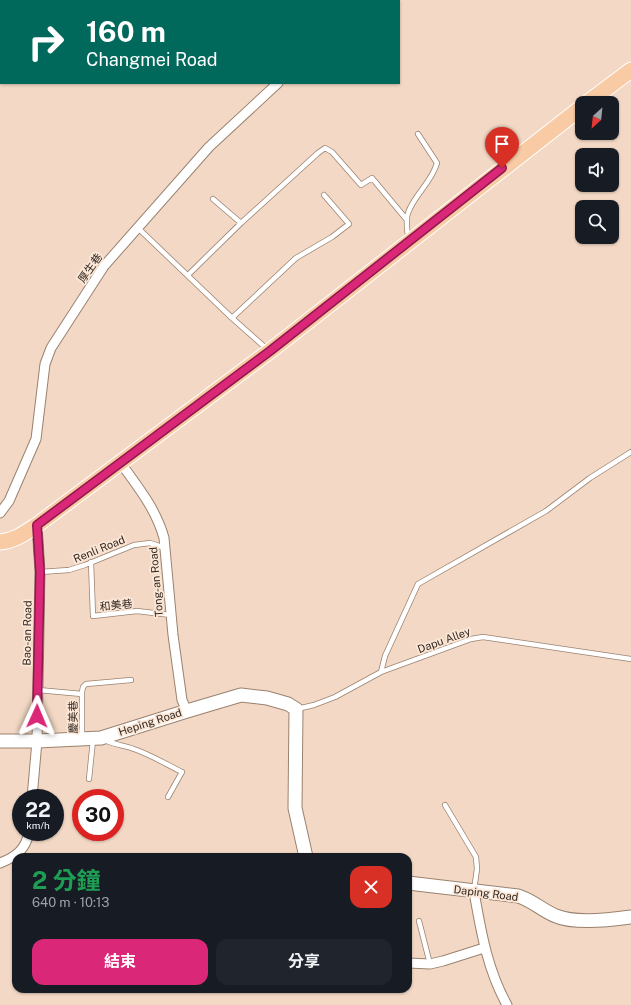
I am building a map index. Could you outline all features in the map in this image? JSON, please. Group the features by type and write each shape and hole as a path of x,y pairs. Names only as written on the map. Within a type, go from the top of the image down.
{"main road":[{"path":"596,96 631,70"},
{"path":"0,542 6,542 37,525 270,351 575,112"}],"street":[{"name":"厚生巷","path":"0,513 9,501 36,439 45,364 51,348 104,266 209,147 277,84"},
{"name":"Tong-an Road","path":"120,462 148,500 160,524 165,548 171,615 182,700 187,711"},
{"name":"Bao-an Road","path":"33,789 37,741 40,572 37,525"},
{"name":"Heping Road","path":"0,742 92,739 241,695 267,698 288,704 296,709"},
{"path":"296,709 295,808 305,853"},
{"path":"20,853 27,841"},
{"path":"0,863 12,859"},
{"name":"Daping Road","path":"412,884 518,896 526,898 556,916 575,921 631,917"},
{"path":"474,892 484,948 491,972 507,1005"},
{"path":"412,963 430,964 484,948"}],"lane":[{"path":"409,242 407,220 408,213 430,179 437,163 418,134"},
{"path":"188,275 241,222 325,148 332,152 361,185 372,178 407,220"},
{"path":"232,318 296,258 349,224 324,195"},
{"path":"213,199 241,222"},
{"path":"138,228 232,318 270,351"},
{"path":"381,672 384,656 418,584 546,511 590,478 631,452"},
{"name":"Renli Road","path":"40,572 69,570 134,545 150,543 165,548"},
{"name":"和美巷","path":"91,562 93,616 136,611 171,615"},
{"name":"Dapu Alley","path":"296,709 314,705 336,697 381,672 471,639 483,637 631,659"},
{"name":"慶美巷","path":"89,779 92,739 82,694 83,687 86,684 130,680"},
{"name":"慶美巷","path":"38,690 82,694"},
{"path":"92,739 132,748 150,755 182,772 168,797"},
{"path":"445,805 476,857 477,869 474,892"},
{"path":"419,921 430,964"}],"route":[{"path":"37,716 40,572 37,525 270,351 502,168"}]}
